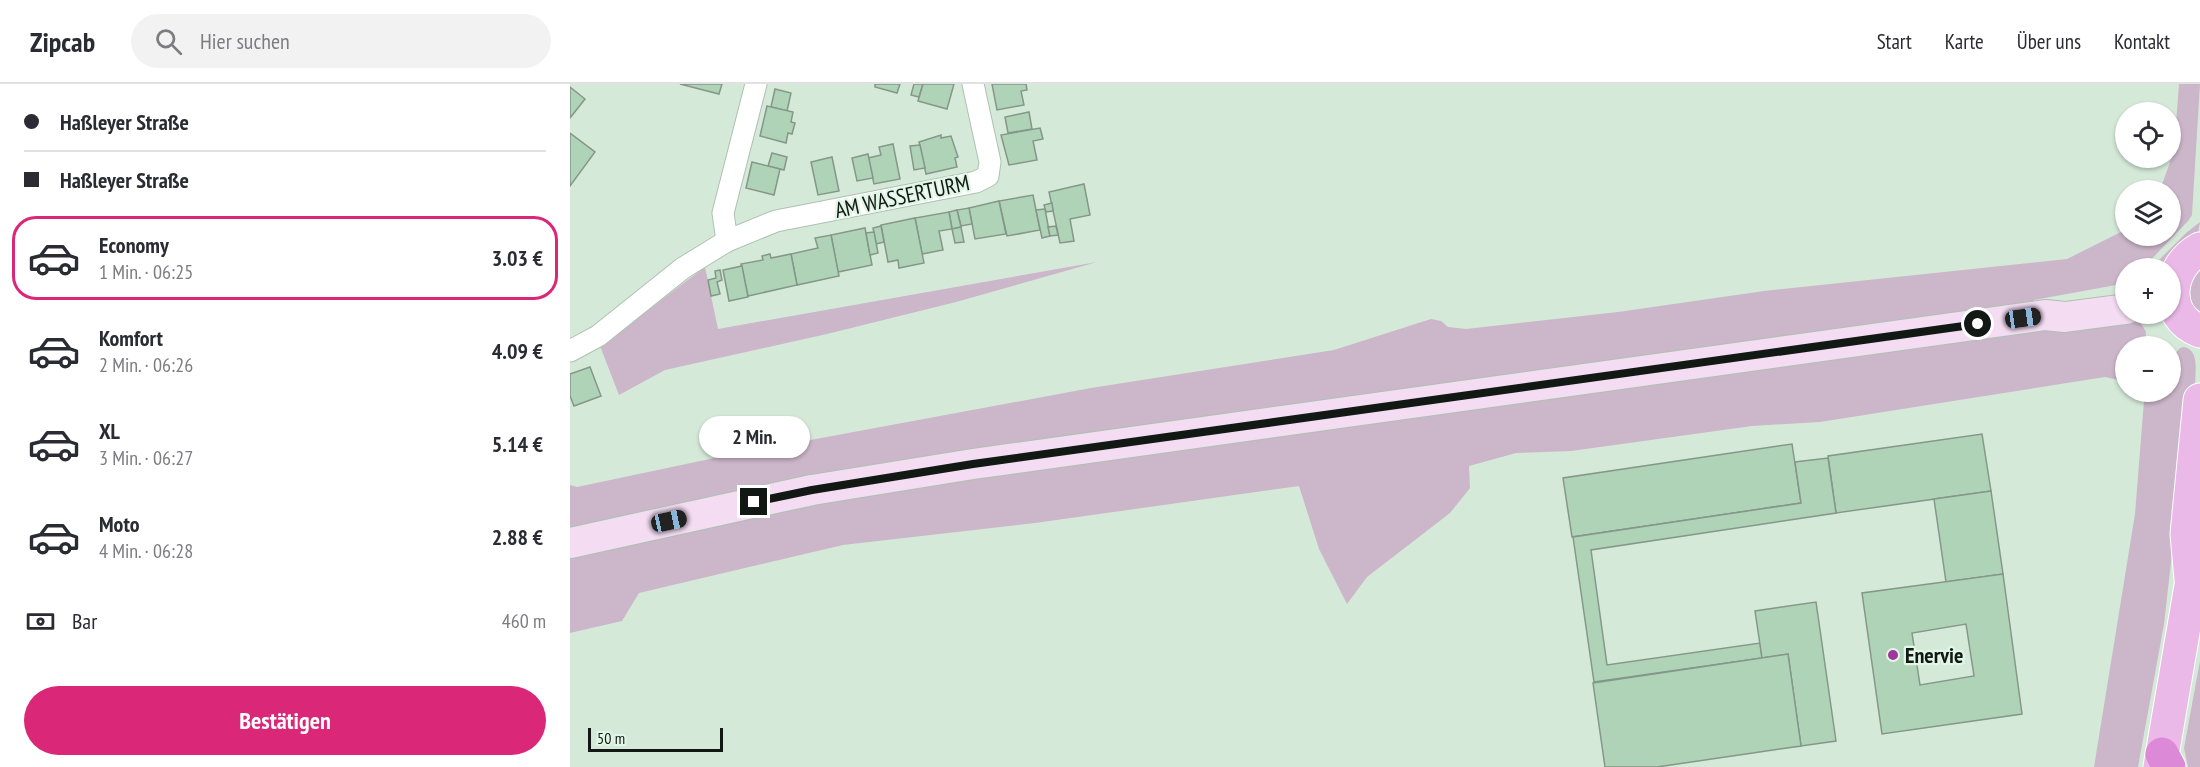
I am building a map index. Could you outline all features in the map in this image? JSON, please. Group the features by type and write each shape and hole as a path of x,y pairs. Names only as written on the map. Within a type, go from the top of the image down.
{"main road":[{"path":"2181,265 2186,258 2200,249"},
{"path":"2045,315 2066,305 2115,295"},
{"path":"2181,308 2189,324"},
{"path":"570,543 801,492 973,464 2045,315 2065,317 2115,310"},
{"path":"2164,763 2196,566 2187,534 2200,400"}],"street":[{"path":"727,241 723,213 756,84"},
{"name":"AM WASSERTURM","path":"570,351 598,336 683,268 727,241 776,221 976,182 988,176 990,162 973,84"}],"shaded area":[{"path":"2179,84 2200,84 2192,215 2181,228 2181,180 2164,180 2168,168 2181,168 2181,102 2178,102"},
{"path":"2200,222 2198,234 2175,258 2161,258 2173,246 2181,246 2181,238"},
{"path":"2115,235 2115,246 2164,246 2153,258 2115,258 2115,285 2034,300 2034,332 2115,320 2115,324 2142,324 2146,336 2115,336 2115,379 2105,377 1820,422 1752,426 1571,451 1516,453 1469,466 1470,488 1450,513 1367,577 1347,604 1319,549 1299,486 1035,523 843,545 639,593 622,621 570,633 570,485 577,487 724,456 1091,388 1334,350 1431,319 1441,321 1448,327 1466,329 1618,312 1764,291 2067,259"},
{"path":"1097,262 956,302 827,334 665,370 619,395 600,346 705,267 718,329"},
{"path":"2200,263 2200,318 2188,306 2188,275"},
{"path":"2181,348 2189,349 2195,357 2195,386 2191,387 2164,624 2138,767 2094,767 2135,514 2144,402 2181,402"},
{"path":"2200,661 2200,767 2188,767 2184,748"}],"building":[{"path":"680,84 722,84 719,94"},
{"path":"875,84 900,84 897,93 875,87"},
{"path":"914,84 923,84 919,97 911,95"},
{"path":"923,84 954,84 947,109 918,101"},
{"path":"992,84 1026,84 1027,90 1021,91 1024,105 997,110"},
{"path":"570,87 585,99 570,118"},
{"path":"775,89 791,93 787,111 771,107"},
{"path":"767,106 793,112 791,122 795,123 792,134 788,133 786,143 760,136"},
{"path":"1029,112 1032,129 1008,133 1005,117"},
{"path":"1040,128 1043,139 1033,141 1037,160 1009,165 1001,135"},
{"path":"570,133 595,152 570,186"},
{"path":"941,135 941,138 951,136 958,157 955,158 957,167 926,174 919,142"},
{"path":"893,144 900,179 874,184 868,158 881,155 879,147"},
{"path":"920,145 925,168 914,170 910,146"},
{"path":"772,153 787,157 784,170 768,166"},
{"path":"868,154 873,178 857,181 852,158"},
{"path":"832,157 839,191 818,195 811,162"},
{"path":"752,162 780,169 774,195 746,188"},
{"path":"1084,184 1090,215 1070,219 1074,241 1060,243 1049,192"},
{"path":"1033,195 1040,230 1007,236 999,201"},
{"path":"999,201 1006,234 975,239 969,208"},
{"path":"1052,203 1053,211 1046,212 1044,205"},
{"path":"969,208 972,224 961,226 957,210"},
{"path":"1045,209 1050,236 1042,238 1036,210"},
{"path":"957,210 961,227 952,229 949,212"},
{"path":"949,212 952,229 939,231 943,250 922,254 915,218"},
{"path":"915,218 924,263 899,268 898,260 888,262 881,225"},
{"path":"881,226 884,242 876,244 873,228"},
{"path":"1056,226 1058,235 1050,236 1048,227"},
{"path":"961,227 964,242 955,243 952,229"},
{"path":"865,228 872,265 838,272 831,235"},
{"path":"874,232 878,253 870,255 866,233"},
{"path":"831,235 839,276 797,285 791,254 818,248 815,238"},
{"path":"770,254 771,258 791,254 797,285 748,296 741,264 763,260 762,256"},
{"path":"742,266 748,297 729,301 723,270"},
{"path":"720,270 722,280 717,282 720,294 711,296 708,280 716,278 715,271"},
{"path":"590,367 601,396 574,406 570,396 570,374"},
{"path":"1982,434 1991,491 1836,513 1828,456"},
{"path":"1792,444 1801,503 1572,537 1563,478"},
{"path":"1828,458 1836,513 1591,550 1607,665 1760,643 1762,658 1594,682 1573,537 1801,503 1795,462"},
{"path":"1991,491 2003,574 1946,582 1934,499"},
{"name":"Enervie","path":"2003,574 2022,714 1882,734 1862,593","holes":["1966,624 1974,676 1920,685 1912,633"]},
{"path":"1816,602 1836,741 1801,746 1788,654 1762,658 1755,611"},
{"path":"1788,654 1801,746 1657,767 1605,767 1593,683"}],"place":[{"name":"Enervie","path":"1893,655"}],"route":[{"path":"754,502 812,490 973,464 1978,324"}]}
